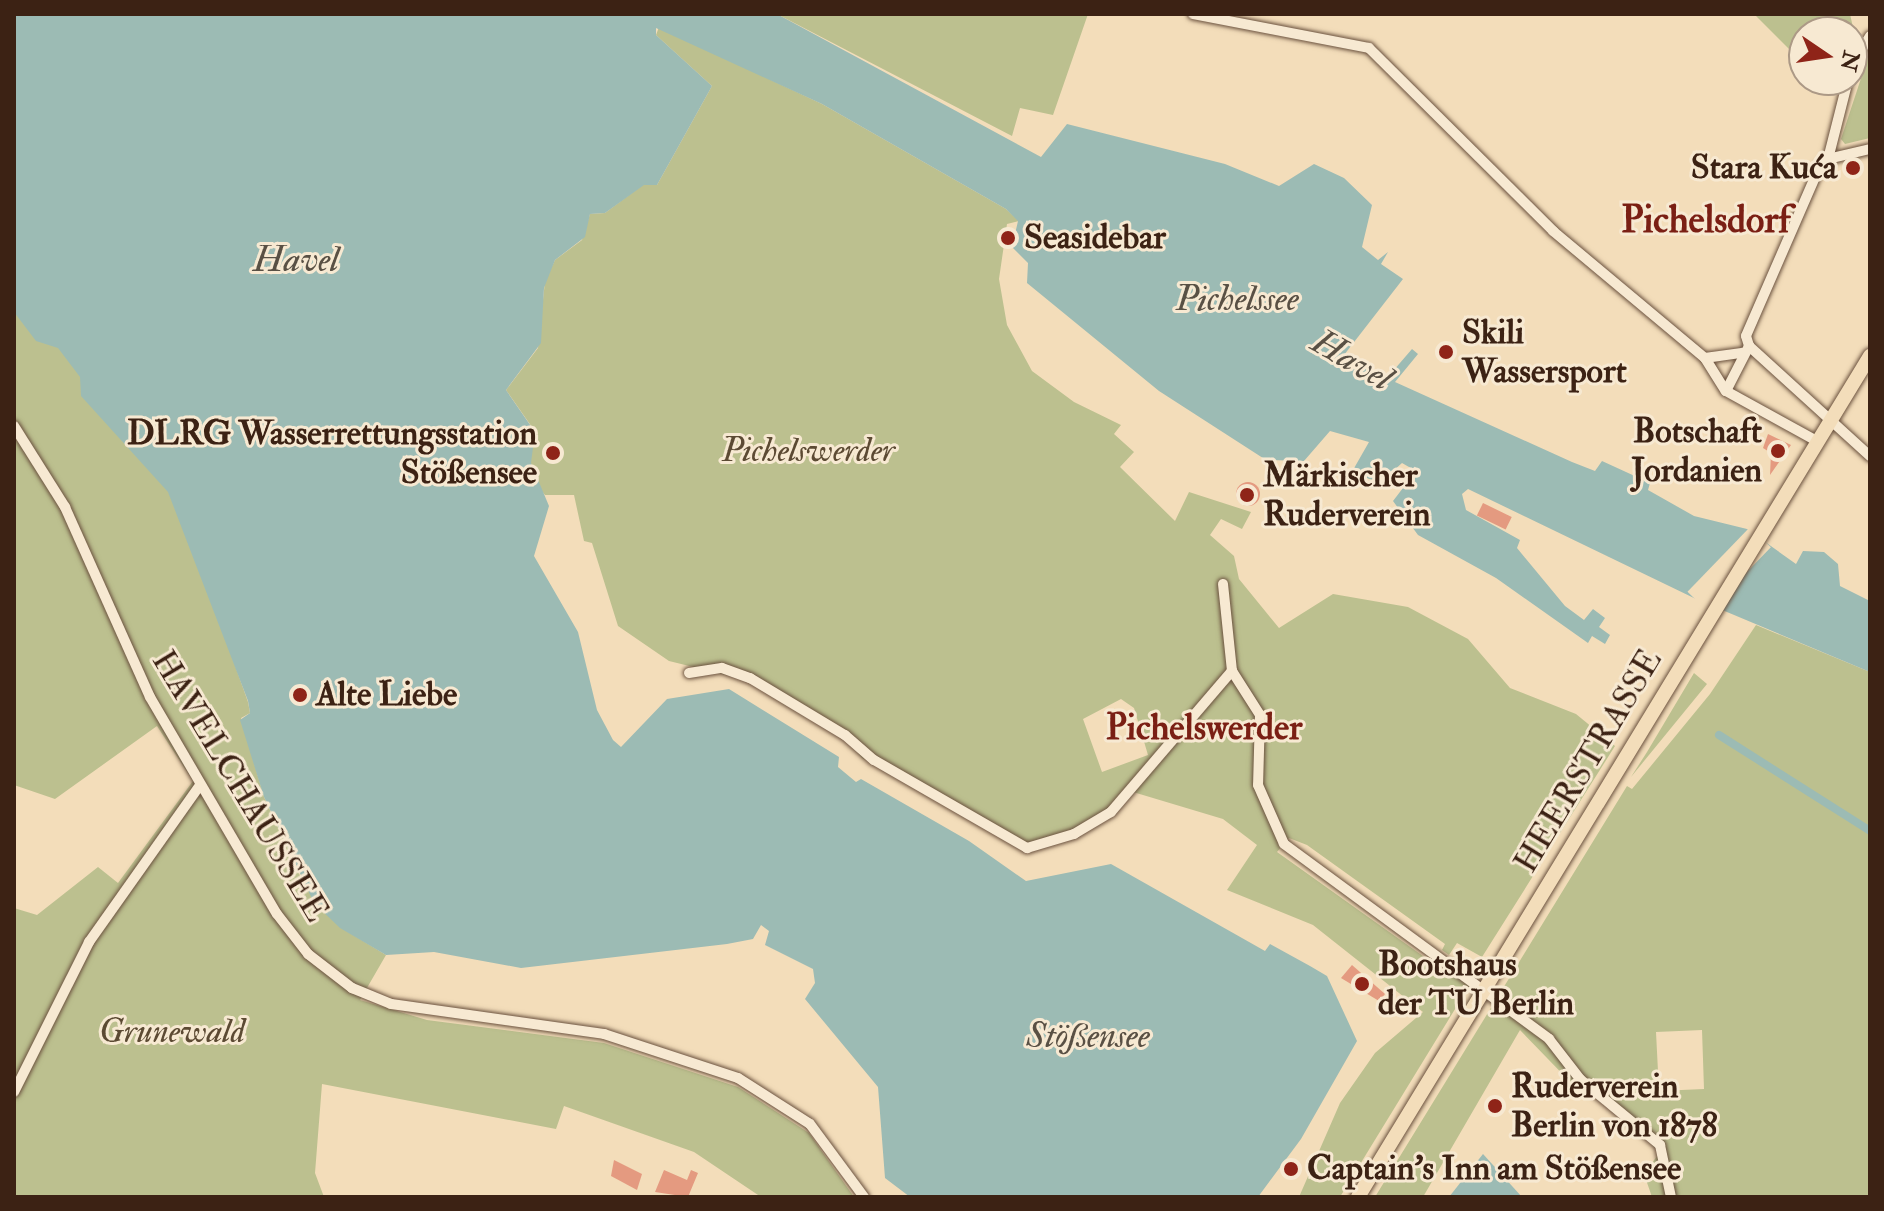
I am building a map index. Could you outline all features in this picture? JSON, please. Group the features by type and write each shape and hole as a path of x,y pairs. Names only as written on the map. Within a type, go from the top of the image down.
{"main road":[{"name":"HEERSTRASSE","path":"1358,1197 1870,356"}],"street":[{"path":"1193,14 1369,48 1553,231 1705,358 1726,391 1817,441"},
{"path":"1726,391 1745,350 1749,323 1817,172 1828,159 1844,96"},
{"path":"1828,159 1870,149"},
{"path":"1705,358 1745,350"},
{"path":"1745,350 1870,456"},
{"name":"HAVELCHAUSSEE","path":"14,426 65,507 144,686 291,934 352,988 429,1011 630,1040 738,1078 810,1124 864,1197"},
{"path":"1223,584 1232,671 1260,715 1258,785 1284,844 1549,1039 1580,1079 1660,1145 1671,1197"},
{"path":"689,673 722,668 750,678 845,735 874,760 1027,848 1066,838 1111,812 1232,671"},
{"path":"14,1092 89,942 200,785"}],"green space":[{"path":"777,14 1088,14 1053,115 1020,108 1012,136"},
{"path":"1754,14 1850,14 1788,16 1788,48"},
{"name":"Pichelswerder","path":"659,27 822,104 1006,209 1019,221 1007,224 999,279 1007,325 1032,371 1074,402 1121,425 1114,434 1134,452 1120,467 1175,521 1189,492 1251,512 1242,529 1221,519 1210,535 1234,556 1239,579 1279,628 1333,594 1408,607 1468,639 1510,688 1576,714 1615,746 1482,957 1457,943 1449,955 1442,950 1445,944 1307,845 1289,838 1277,852 1444,971 1448,967 1471,983 1340,1197 1299,1197 1340,1103 1375,1053 1423,1012 1313,925 1227,890 1257,845 1223,819 1133,792 1110,818 1023,851 862,758 844,738 750,681 669,661 618,626 592,543 584,541 574,495 545,495 537,485 530,460 534,430 506,390 538,348 545,281 555,260 582,240 590,214 605,213 644,184 657,185 712,86 656,35","holes":["1121,699 1134,708 1148,755 1102,772 1083,719"]},
{"path":"1870,51 1870,138 1845,144 1841,139 1855,96 1868,96"},
{"name":"Grunewald","path":"14,263 220,544 210,595 248,702 250,713 241,718 264,797 302,880 340,927 386,955 360,1000 427,1020 604,1043 738,1087 809,1133 854,1197 761,1197 694,1152 564,1106 556,1129 322,1084 315,1173 324,1197 14,1197 14,908 37,915 98,867 118,883 193,781 157,726 55,799 14,785"},
{"path":"1756,625 1870,672 1870,1197 1652,1197 1644,1174 1660,1152 1580,1080 1578,1090 1520,1030 1423,1197 1375,1197 1627,786 1632,789 1710,694","holes":["1702,1030 1704,1089 1659,1091 1656,1032"]},
{"path":"1694,673 1707,684 1631,777 1647,752"}],"water":[{"path":"14,14 777,14 1041,157 1067,124 1225,164 1279,186 1314,164 1344,178 1372,205 1362,247 1378,260 1388,252 1381,264 1403,279 1344,355 1387,378 1412,349 1418,354 1395,382 1595,471 1602,461 1650,483 1648,490 1694,516 1747,529 1796,564 1803,551 1824,552 1838,564 1840,586 1870,601 1870,672 1696,599 1468,489 1462,494 1466,510 1520,540 1517,548 1565,606 1584,620 1593,609 1605,618 1599,627 1610,635 1605,644 1592,636 1588,643 1496,578 1418,535 1393,501 1416,471 1402,463 1382,481 1369,479 1353,470 1369,442 1330,431 1304,461 1266,460 1159,391 1027,283 1028,263 1012,247 1018,221 1006,209 822,104 656,28 656,35 712,86 657,185 644,185 605,213 590,214 585,237 555,260 544,288 541,343 506,390 535,432 531,463 549,506 534,556 578,632 597,710 613,740 621,747 667,699 729,689 839,757 838,767 856,782 861,779 969,841 1026,881 1111,864 1265,951 1270,944 1310,966 1327,976 1357,1041 1301,1139 1258,1197 910,1197 885,1178 878,1087 805,999 815,983 813,969 765,945 769,931 761,925 753,939 727,944 521,968 434,952 386,955 340,928 314,903 264,797 240,720 250,713 248,701 168,492 81,396 80,377 58,348 36,341 14,312"},
{"path":"1483,1154 1522,1197 1449,1197"}],"pier":[{"path":"1750,527 1771,547 1708,612 1687,592"}],"building":[{"name":"Botschaft Jordanien","path":"1768,434 1791,445 1770,475 1771,453 1763,448"},
{"name":"Märkischer Ruderverein","path":"1248,482 1257,485 1260,494 1257,503 1248,506 1239,503 1236,494 1239,485"},
{"path":"1483,503 1512,517 1506,530 1477,516"},
{"name":"Bootshaus der TU Berlin","path":"1352,965 1385,994 1379,1001 1341,978"},
{"path":"614,1160 642,1174 637,1190 611,1176"},
{"path":"664,1170 687,1180 691,1170 698,1173 688,1197 655,1192"}],"waterway":[{"path":"1719,735 1870,831"}],"place":[{"name":"Stara Kuća","path":"1853,168"},
{"name":"Seasidebar","path":"1008,238"},
{"name":"Skili Wassersport","path":"1446,352"},
{"name":"Botschaft Jordanien","path":"1778,451"},
{"name":"DLRG Wasserrettungsstation Stößensee","path":"553,453"},
{"name":"Märkischer Ruderverein","path":"1247,495"},
{"name":"Alte Liebe","path":"300,695"},
{"name":"Bootshaus der TU Berlin","path":"1362,984"},
{"name":"Ruderverein Berlin von 1878","path":"1495,1106"},
{"name":"Captain's Inn am Stößensee","path":"1291,1169"}],"district":[{"name":"Pichelsdorf","path":"1706,221"},
{"name":"Pichelswerder","path":"1204,728"}],"water label":[{"name":"Havel","path":"296,260"},
{"name":"Pichelssee","path":"1237,299"},
{"name":"Havel","path":"1352,360"},
{"name":"Stößensee","path":"1088,1036"}]}
